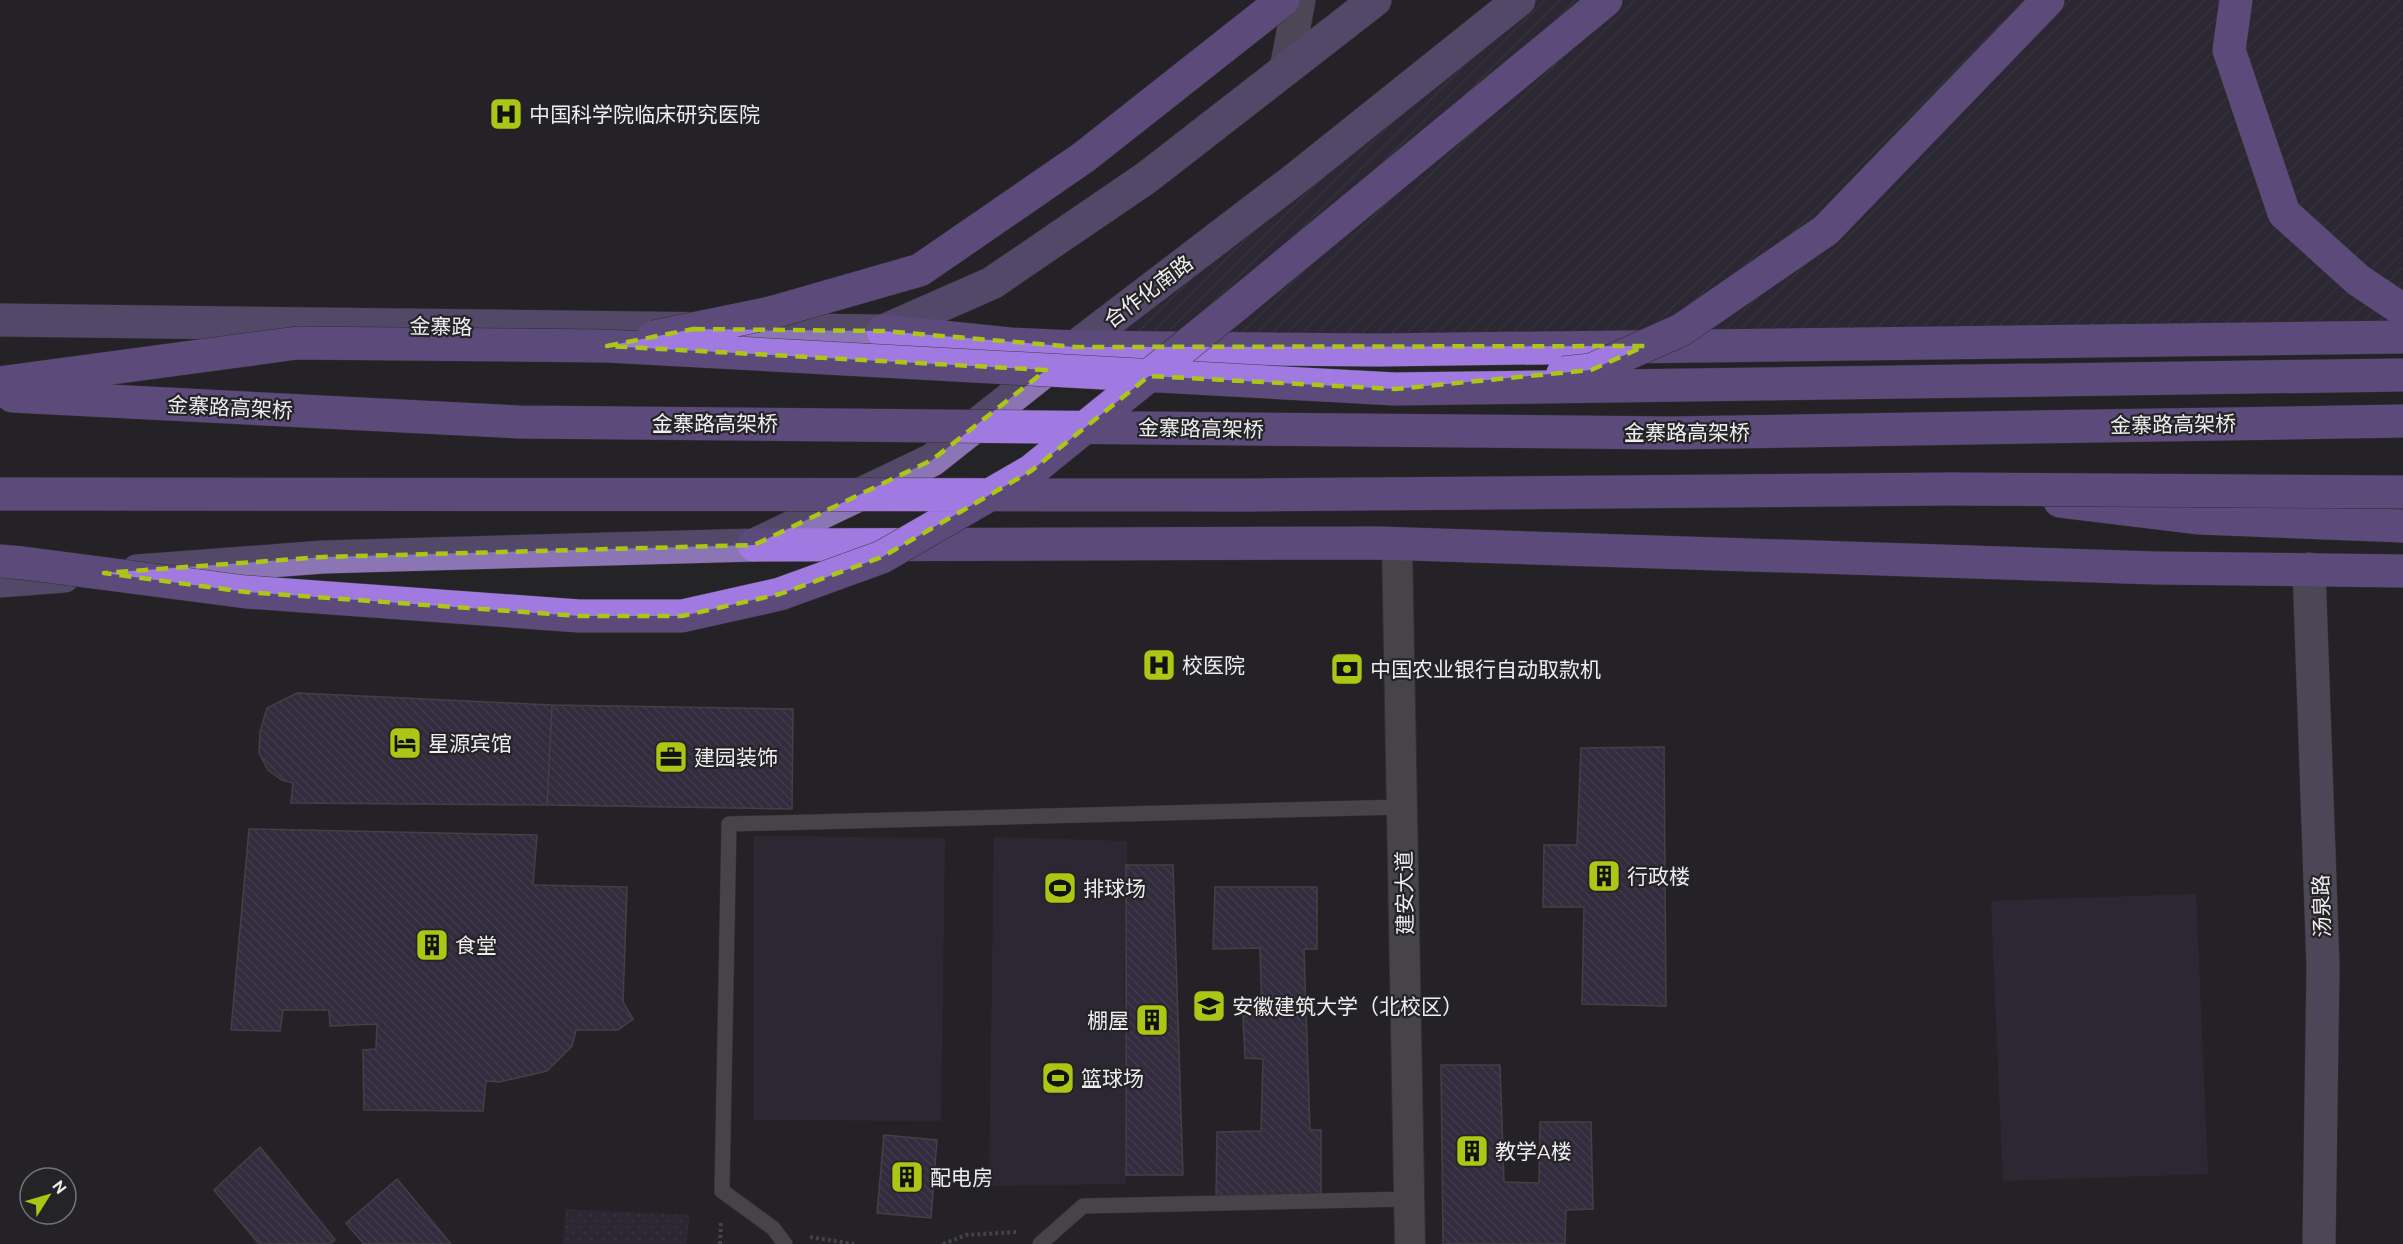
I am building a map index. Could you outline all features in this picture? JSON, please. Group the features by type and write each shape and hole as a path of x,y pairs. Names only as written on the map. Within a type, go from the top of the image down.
{"highway":[{"path":"607,346 770,313 920,270 1084,157 1283,0"},
{"path":"0,561 246,592 579,616 682,616 780,594 882,557 1031,471 1606,0"},
{"path":"1395,389 1591,370 1681,330 1827,230 2048,0"},
{"path":"2236,0 2229,50 2284,213 2358,280 2403,310"},
{"path":"883,331 1010,344 1075,347 1377,350 2403,337"},
{"path":"0,383 297,343 607,346 1395,389 2403,375"},
{"name":"金寨路高架桥","path":"0,396 519,422 1672,433 2403,421"},
{"path":"1950,489 2200,518 2403,526"},
{"path":"0,494 1250,495 1950,489 2403,492"},
{"path":"754,545 1397,543 2144,567 2403,571"}],"main road":[{"path":"883,331 992,283 1146,178 1375,0"},
{"name":"合作化南路","path":"754,545 932,460 1075,347 1299,176 1519,0"},
{"name":"金寨路","path":"0,320 883,331"},
{"path":"0,581 322,556 754,545"}],"street":[{"path":"1286,69 1299,0"},
{"name":"建安大道","path":"1397,543 1410,1244"},
{"name":"汤泉路","path":"2309,569 2323,966 2319,1244"}],"lane":[{"path":"785,1244 773,1228 722,1191 729,824 1402,807"},
{"path":"1040,1244 1083,1206 1409,1199"}],"path":[{"path":"773,1228 854,1244"},
{"path":"943,1244 966,1235 1057,1229"}],"highlighted area":[{"path":"693,329 883,331 1075,347 1645,346 1591,370 1395,389 1149,376 1031,471 882,557 780,594 682,616 579,616 246,592 104,573 323,557 754,545 932,460 1046,370 607,346"}],"shaded area":[{"path":"1519,0 2403,0 2403,337 1075,347"},
{"path":"754,836 945,838 941,1121 754,1120"},
{"path":"994,837 1127,841 1124,980 1126,1184 989,1186"},
{"path":"2196,894 2208,1174 2003,1181 1991,901"},
{"path":"566,1209 690,1215 686,1244 563,1244"}],"building":[{"name":"中国农业银行自动取款机","path":"1338,658 1358,659 1357,681 1337,679"},
{"name":"星源宾馆","path":"297,693 552,705 547,805 291,803 293,783 282,780 268,770 259,753 260,732 267,708"},
{"name":"建园装饰","path":"552,705 793,709 792,809 547,805"},
{"name":"行政楼","path":"1664,747 1666,1006 1582,1004 1584,907 1543,907 1544,845 1577,845 1581,748"},
{"name":"食堂","path":"249,829 537,835 533,885 627,887 623,1002 633,1019 618,1030 576,1030 572,1046 547,1071 499,1082 486,1081 483,1111 364,1110 363,1050 376,1049 377,1024 330,1026 329,1010 283,1010 280,1031 231,1030"},
{"name":"棚屋","path":"1126,865 1173,865 1183,1175 1126,1175"},
{"path":"1215,887 1317,887 1317,949 1304,949 1310,1130 1321,1130 1321,1194 1216,1196 1217,1132 1261,1131 1263,1059 1245,1058 1243,1016 1262,1016 1260,948 1213,949"},
{"name":"教学A楼","path":"1441,1065 1500,1065 1504,1182 1539,1183 1540,1122 1591,1122 1593,1209 1566,1210 1565,1244 1443,1244"},
{"name":"配电房","path":"884,1135 937,1140 931,1218 877,1213"},
{"path":"260,1147 335,1240 330,1244 259,1244 214,1190"},
{"path":"397,1179 451,1244 364,1244 346,1223"}],"place":[{"name":"中国科学院临床研究医院","path":"506,114"},
{"name":"校医院","path":"1159,665"},
{"name":"中国农业银行自动取款机","path":"1347,669"},
{"name":"星源宾馆","path":"405,743"},
{"name":"建园装饰","path":"671,757"},
{"name":"行政楼","path":"1604,876"},
{"name":"排球场","path":"1060,888"},
{"name":"食堂","path":"432,945"},
{"name":"安徽建筑大学（北校区）","path":"1209,1006"},
{"name":"棚屋","path":"1152,1020"},
{"name":"篮球场","path":"1058,1078"},
{"name":"教学A楼","path":"1472,1151"},
{"name":"配电房","path":"907,1177"}]}
